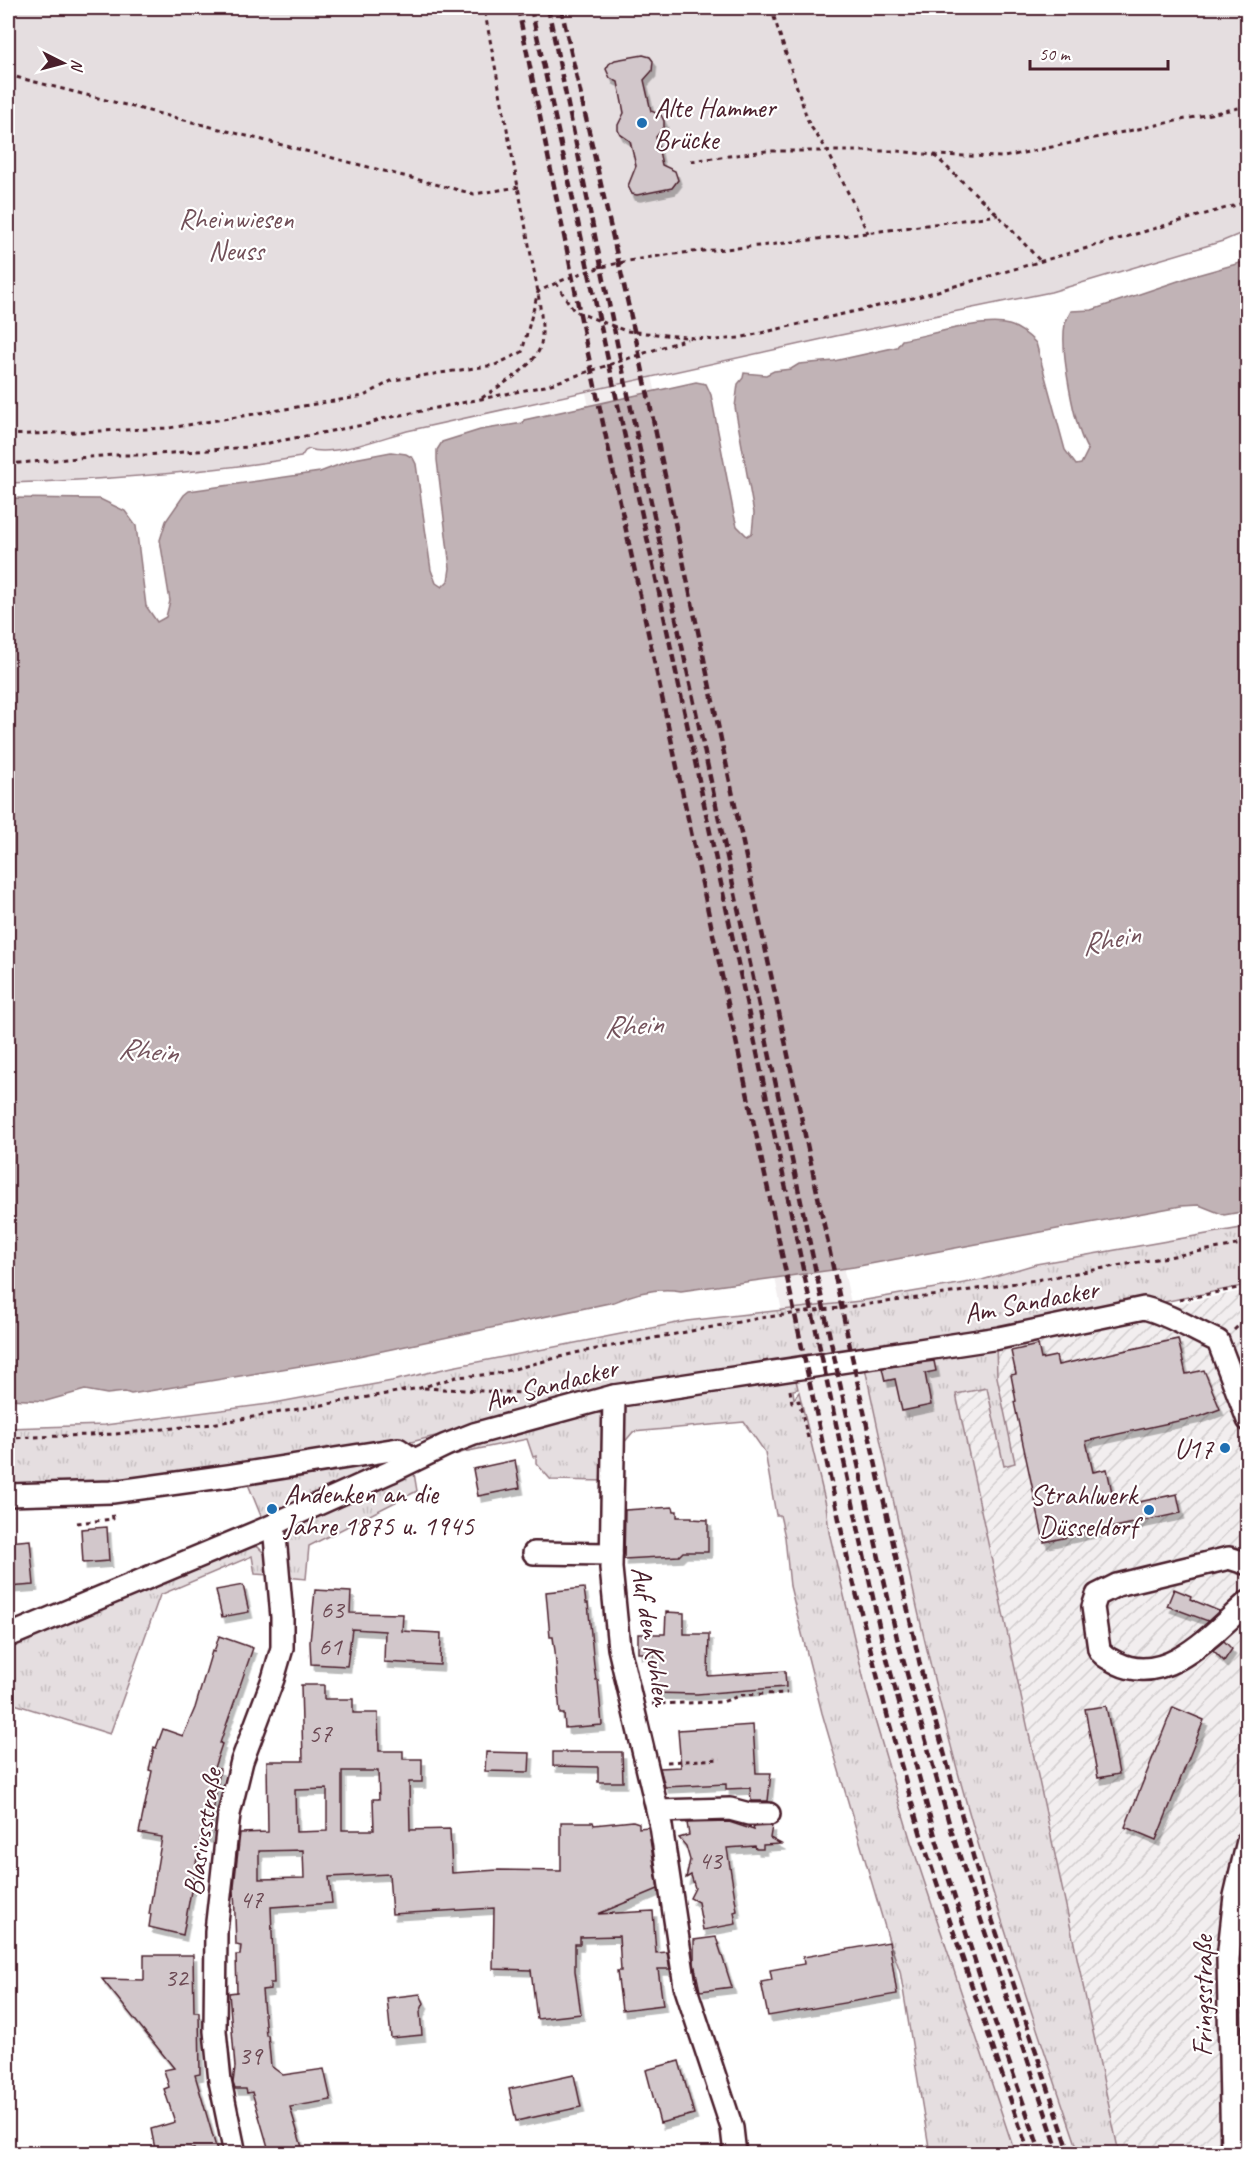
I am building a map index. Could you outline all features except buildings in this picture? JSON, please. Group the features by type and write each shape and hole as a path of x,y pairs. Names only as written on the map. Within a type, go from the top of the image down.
{"street":[{"name":"Am Sandacker","path":"8,1636 274,1526 474,1434 644,1390 999,1338 1144,1308 1156,1311 1218,1341 1248,1420"},
{"name":"Auf den Kuhlen","path":"614,1396 611,1554 619,1648 658,1811 685,1986 732,2128 735,2154"},
{"path":"8,1495 112,1492 398,1449 414,1460"},
{"name":"Blasiusstraße","path":"235,2154 220,2081 215,2031 216,1931 231,1805 242,1761 273,1679 282,1648 282,1617 274,1526"},
{"path":"534,1553 611,1554"},
{"path":"1247,1566 1229,1558 1117,1585 1097,1594 1093,1607 1099,1649 1102,1655 1129,1669 1159,1668 1187,1655 1248,1602"},
{"path":"658,1811 730,1809 749,1814 769,1814"},
{"name":"Fringsstraße","path":"1232,2154 1228,1959 1235,1896 1248,1841"}],"path":[{"path":"481,399 532,363 541,346 542,327 519,187 484,8"},
{"path":"771,8 809,124 826,150 868,233"},
{"path":"8,75 474,194 519,187"},
{"path":"691,161 766,151 826,150 1004,157 1246,107"},
{"path":"933,155 998,215 1041,262"},
{"path":"556,283 574,310 626,331 689,338 739,338 917,297 1248,200"},
{"path":"8,435 169,428 364,396 393,380 495,365 522,352 538,292 556,283 626,260 868,233 998,215"},
{"path":"8,464 248,447 545,386 689,338"},
{"path":"8,1438 116,1434 212,1424 420,1388 456,1377 495,1374 575,1353 759,1318 1014,1284 1248,1243"},
{"path":"1176,1301 1248,1286"},
{"path":"420,1388 546,1394"},
{"path":"792,1403 800,1401 808,1438"},
{"path":"77,1523 113,1519 112,1492"},
{"path":"632,1704 722,1702 742,1695 787,1693"},
{"path":"647,1764 721,1759"}],"shaded area":[{"path":"644,338 867,1378 926,1641 973,1824 1015,1964 1079,2153 1015,2153 911,1842 867,1693 829,1532 826,1505 799,1392 577,351"},
{"path":"1247,1290 1247,2153 1115,2153 944,1351"}],"green space":[{"name":"Rheinwiesen Neuss","path":"8,8 1247,8 1247,231 1223,241 1051,292 836,336 407,431 344,449 319,451 309,449 301,457 192,471 118,478 8,483"},
{"path":"1247,1227 1247,1285 1144,1306 472,1427 407,1443 81,1491 8,1490 8,1428 105,1425 269,1404 687,1321 860,1301 982,1280 1036,1264"},
{"path":"996,1345 997,1377 1015,1463 1004,1466 987,1388 956,1394 1119,2153 1079,2153 1011,1949 973,1826 942,1711 914,1596 864,1363"},
{"path":"795,1376 798,1389 793,1390 794,1399 799,1392 867,1693 911,1842 1015,2153 930,2153 900,1971 889,1941 822,1713 790,1586 785,1537 780,1515 776,1515 765,1452 744,1422 633,1432 618,1450 622,1410 630,1401"},
{"path":"595,1410 605,1417 607,1481 551,1480 536,1463 536,1456 533,1457 527,1439 464,1452 438,1460 414,1473 417,1491 309,1546 306,1579 286,1577 287,1540 300,1521 435,1455"},
{"path":"395,1459 263,1521 246,1479"},
{"path":"248,1546 258,1547 266,1555 269,1575 255,1574 252,1556 160,1595 110,1734 8,1702 8,1643"}],"water":[{"name":"Rhein","path":"1247,261 1247,1211 1224,1215 1199,1205 1181,1206 854,1267 681,1291 647,1292 614,1302 349,1358 131,1394 125,1392 107,1394 85,1390 46,1401 8,1399 8,498 100,499 125,511 136,526 146,606 157,622 166,617 170,601 160,540 166,521 189,491 320,472 354,459 391,452 406,454 413,458 416,464 431,570 436,583 442,587 448,581 450,568 437,460 437,450 442,442 480,430 523,423 524,420 696,382 706,384 711,395 734,515 737,526 747,536 752,533 754,513 735,407 738,384 744,373 766,375 774,371 791,369 799,364 834,361 897,347 902,340 956,328 998,323 1009,325 1024,332 1036,343 1065,450 1076,465 1081,464 1088,450 1073,407 1066,369 1065,324 1071,311 1092,310 1190,277"}],"railway":[{"path":"518,8 587,349 848,1561 922,1839 1029,2154"},
{"path":"531,8 660,597 882,1640 935,1836 989,2005 1041,2154"},
{"path":"548,8 617,343 840,1384 897,1638 951,1830 1059,2154"},
{"path":"561,8 636,339 857,1380 922,1674 984,1895 1070,2154"}],"place":[{"name":"Alte Hammer Brücke","path":"642,123"},
{"name":"U17","path":"1225,1448"},
{"name":"Andenken an die Jahre 1875 u. 1945","path":"272,1509"},
{"name":"Strahlwerk Düsseldorf","path":"1149,1510"}]}
